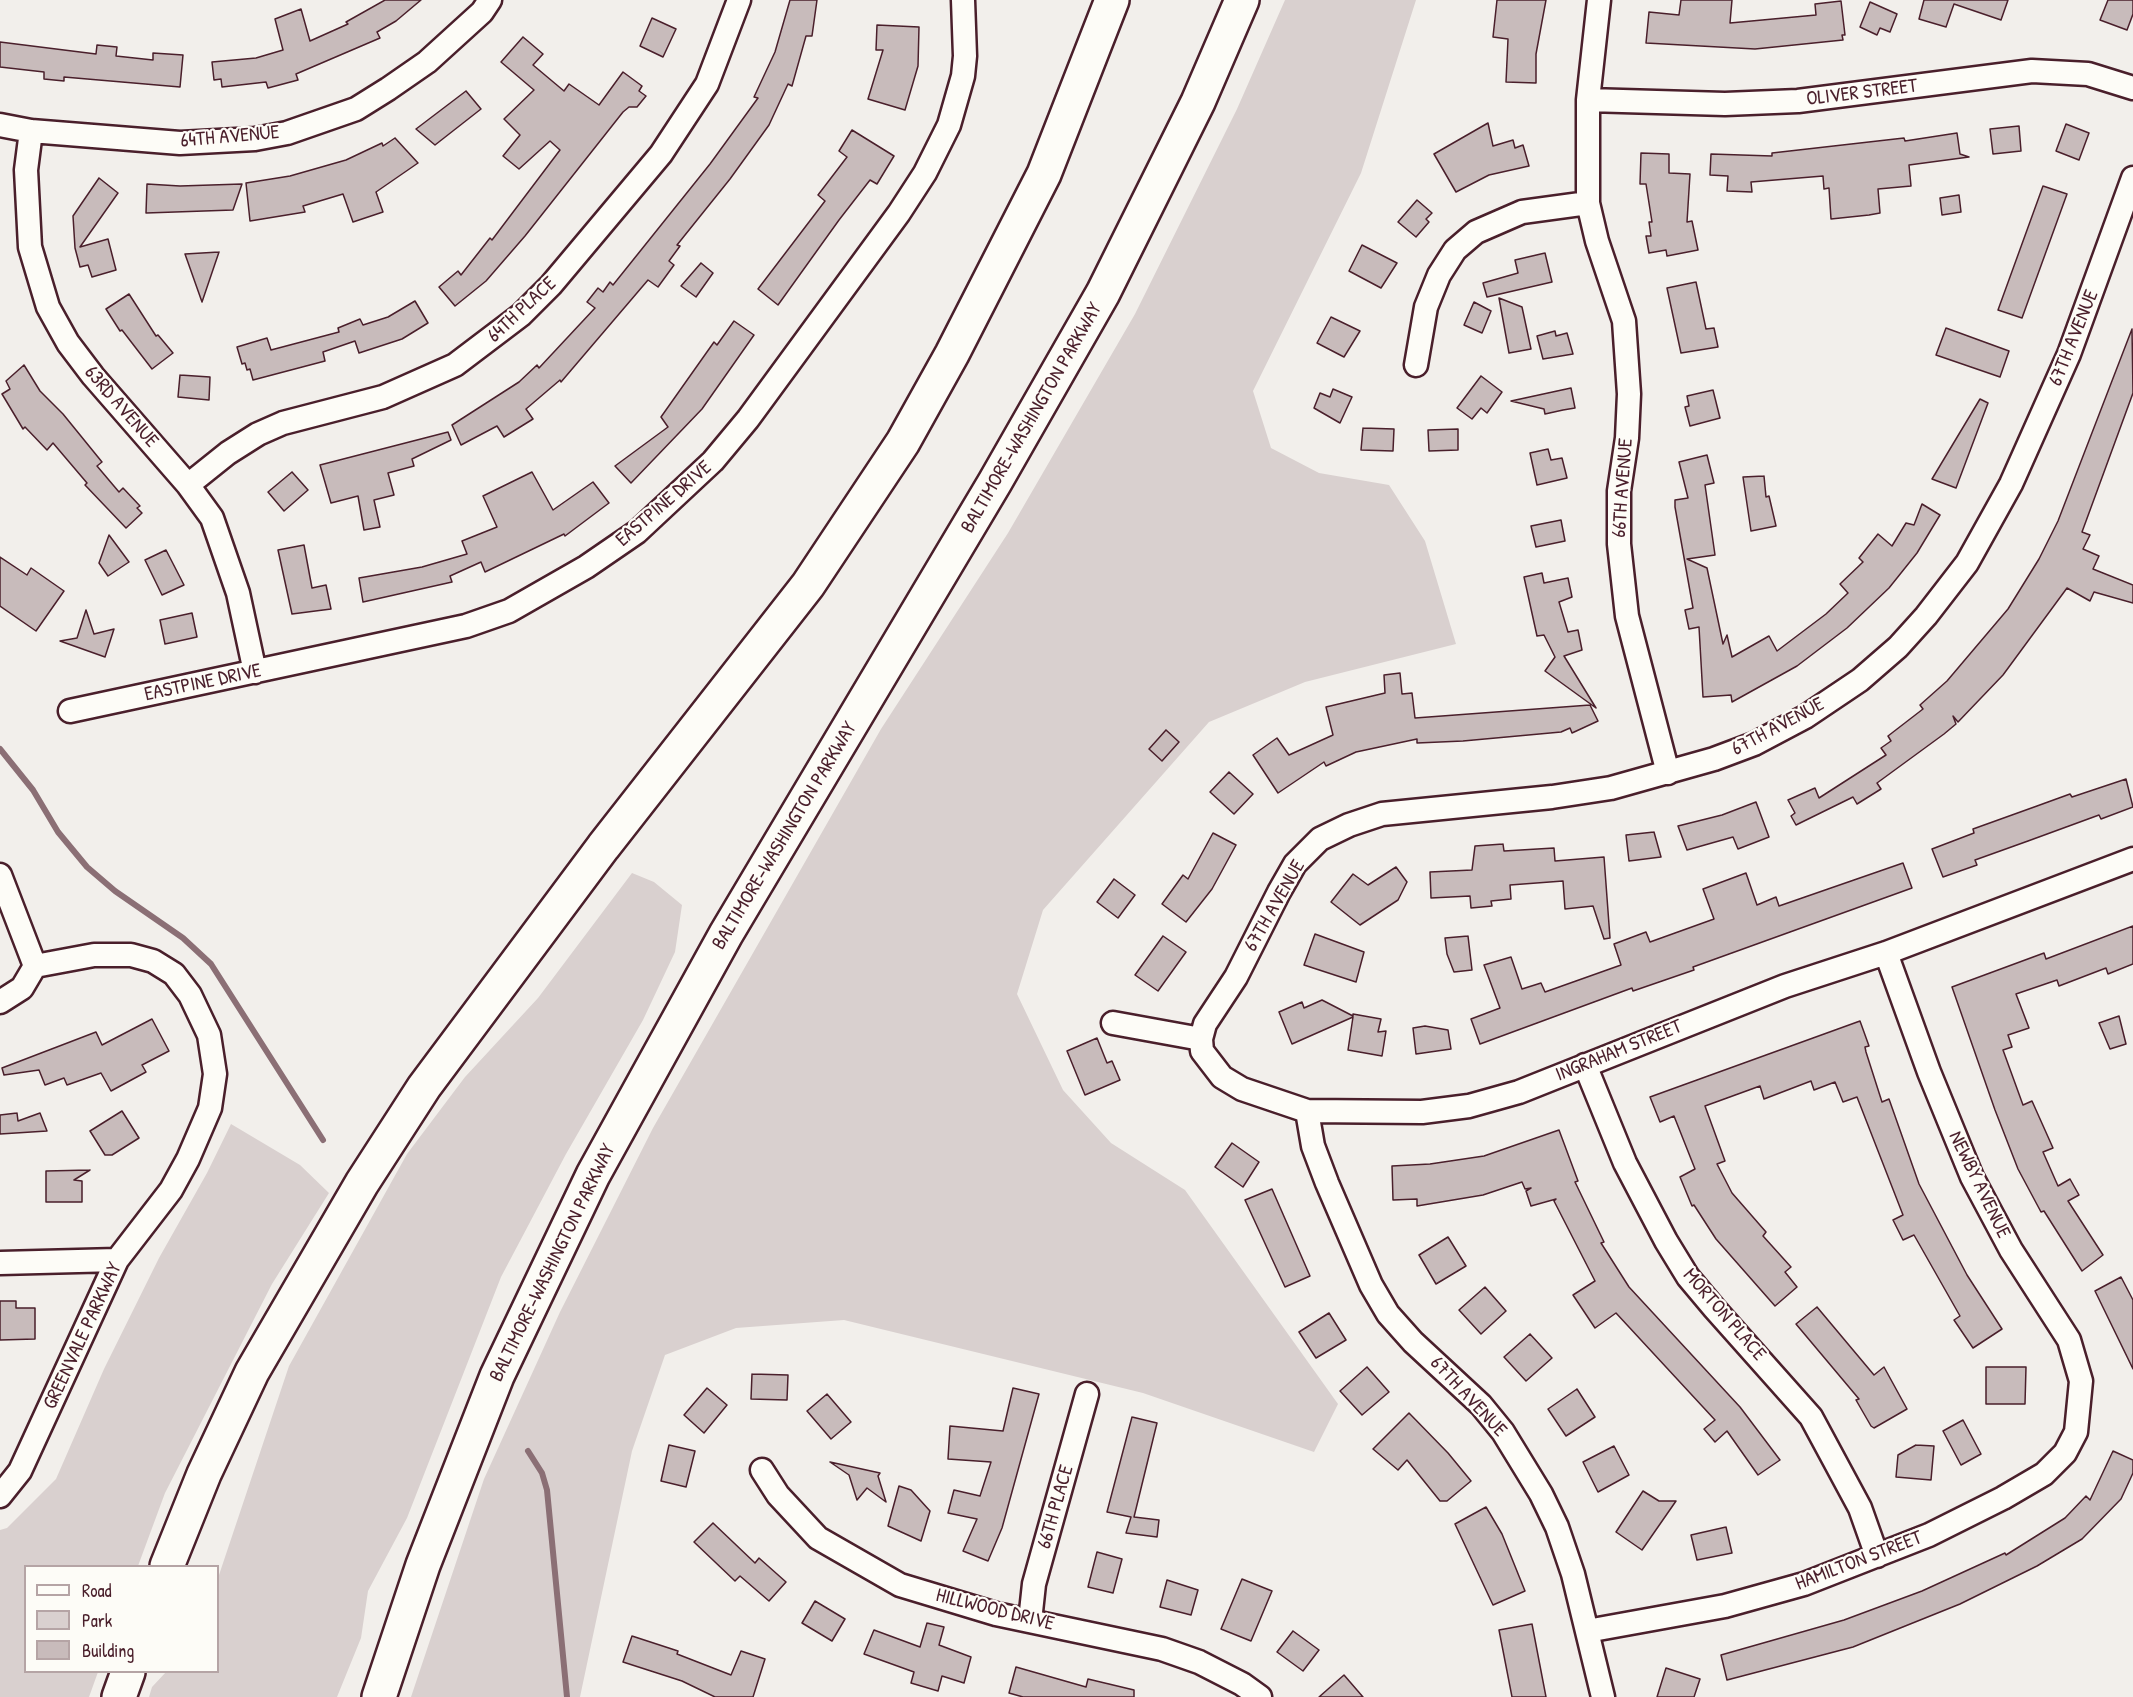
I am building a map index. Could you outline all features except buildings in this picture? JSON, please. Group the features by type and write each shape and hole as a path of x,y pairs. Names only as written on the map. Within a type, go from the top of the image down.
{"highway":[{"path":"1090,62 1104,0"},
{"path":"167,1565 204,1474 252,1372 339,1221 424,1087 603,847 808,585 903,442 952,354 1044,174 1090,62 1112,0"},
{"name":"BALTIMORE-WASHINGTON PARKWAY","path":"380,1697 423,1565 497,1376 593,1175 726,934 983,502 1103,293 1198,102 1242,0"},
{"path":"119,1697 127,1673"}],"street":[{"name":"64TH AVENUE","path":"0,125 31,131 180,143 255,139 309,127 356,109 427,62 482,12 490,0"},
{"name":"64TH PLACE","path":"188,485 228,453 267,430 283,423 383,398 455,365 521,315 551,285 661,154 707,84 739,0"},
{"name":"EASTPINE DRIVE","path":"70,711 466,626 509,611 586,567 636,532 686,487 748,419 900,213 939,148 957,104 965,56 963,0"},
{"name":"66TH AVENUE","path":"1599,0 1588,100 1588,203 1597,241 1624,321 1629,394 1627,438 1619,491 1619,544 1627,616 1668,773"},
{"name":"OLIVER STREET","path":"1588,100 1725,104 1798,101 2032,70 2088,74 2133,88"},
{"name":"63RD AVENUE","path":"31,131 26,170 30,247 48,307 68,343 93,376 188,485 212,518 227,556 255,672"},
{"name":"67TH AVENUE","path":"1200,1039 1205,1024 1236,977 1294,864 1320,840 1349,825 1382,814 1552,797 1611,788 1668,773 1754,744 1805,717 1860,680 1898,647 1926,616 1967,563 2016,474 2069,354 2133,178"},
{"path":"1416,365 1426,307 1439,275 1455,250 1476,232 1522,212 1588,203"},
{"name":"INGRAHAM STREET","path":"1200,1039 1202,1051 1222,1077 1242,1089 1307,1111 1422,1112 1469,1106 1519,1092 1785,986 1886,953 2133,859"},
{"path":"0,875 35,966 22,988 0,1002"},
{"name":"NEWBY AVENUE","path":"1886,953 1924,1061 1972,1177 2011,1250 2069,1340 2081,1381 2080,1409"},
{"name":"GREENVALE PARKWAY","path":"0,1496 20,1471 117,1260 171,1190 210,1108 215,1074 214,1056 190,995 174,974 153,961 131,955 94,955 35,966"},
{"path":"1113,1023 1200,1039"},
{"name":"MORTON PLACE","path":"1585,1065 1625,1163 1666,1241 1688,1276 1713,1308 1811,1417 1860,1508 1877,1556"},
{"name":"67TH AVENUE","path":"1307,1111 1313,1146 1327,1183 1371,1285 1388,1314 1413,1342 1480,1405 1523,1462 1557,1527 1573,1574 1604,1697"},
{"path":"0,1263 117,1260"},
{"name":"66TH PLACE","path":"1030,1621 1034,1584 1088,1394"},
{"name":"HAMILTON STREET","path":"1587,1631 1725,1606 1804,1584 1961,1520 2044,1474 2065,1453 2076,1432 2080,1409"},
{"name":"HILLWOOD DRIVE","path":"762,1470 778,1495 818,1538 877,1574 900,1585 951,1602 1162,1649 1199,1662 1242,1684 1260,1697"}],"green space":[{"path":"1285,0 1416,0 1361,173 1253,391 1271,448 1319,473 1389,485 1425,541 1456,644 1305,682 1209,722 1043,910 1017,994 1063,1090 1111,1143 1185,1190 1338,1404 1314,1452 1143,1393 844,1320 736,1328 665,1355 632,1451 580,1697 411,1697 484,1479 560,1312 653,1128 881,729 1008,533 1135,314 1237,109"},
{"path":"632,873 654,882 682,905 675,952 643,1020 566,1154 501,1277 407,1518 368,1591 361,1638 337,1697 149,1697 152,1687 165,1673 219,1673 219,1575 289,1366 407,1154 465,1077 538,998"},
{"path":"231,1124 300,1165 329,1193 272,1284 165,1493 138,1565 24,1565 24,1673 98,1673 89,1697 0,1697 0,1530 7,1528 56,1479 104,1369 159,1258 207,1173"}],"waterway":[{"path":"0,749 33,790 58,832 87,867 115,891 183,938 211,964 323,1140"},
{"path":"528,1451 542,1473 547,1490 567,1697"}]}
